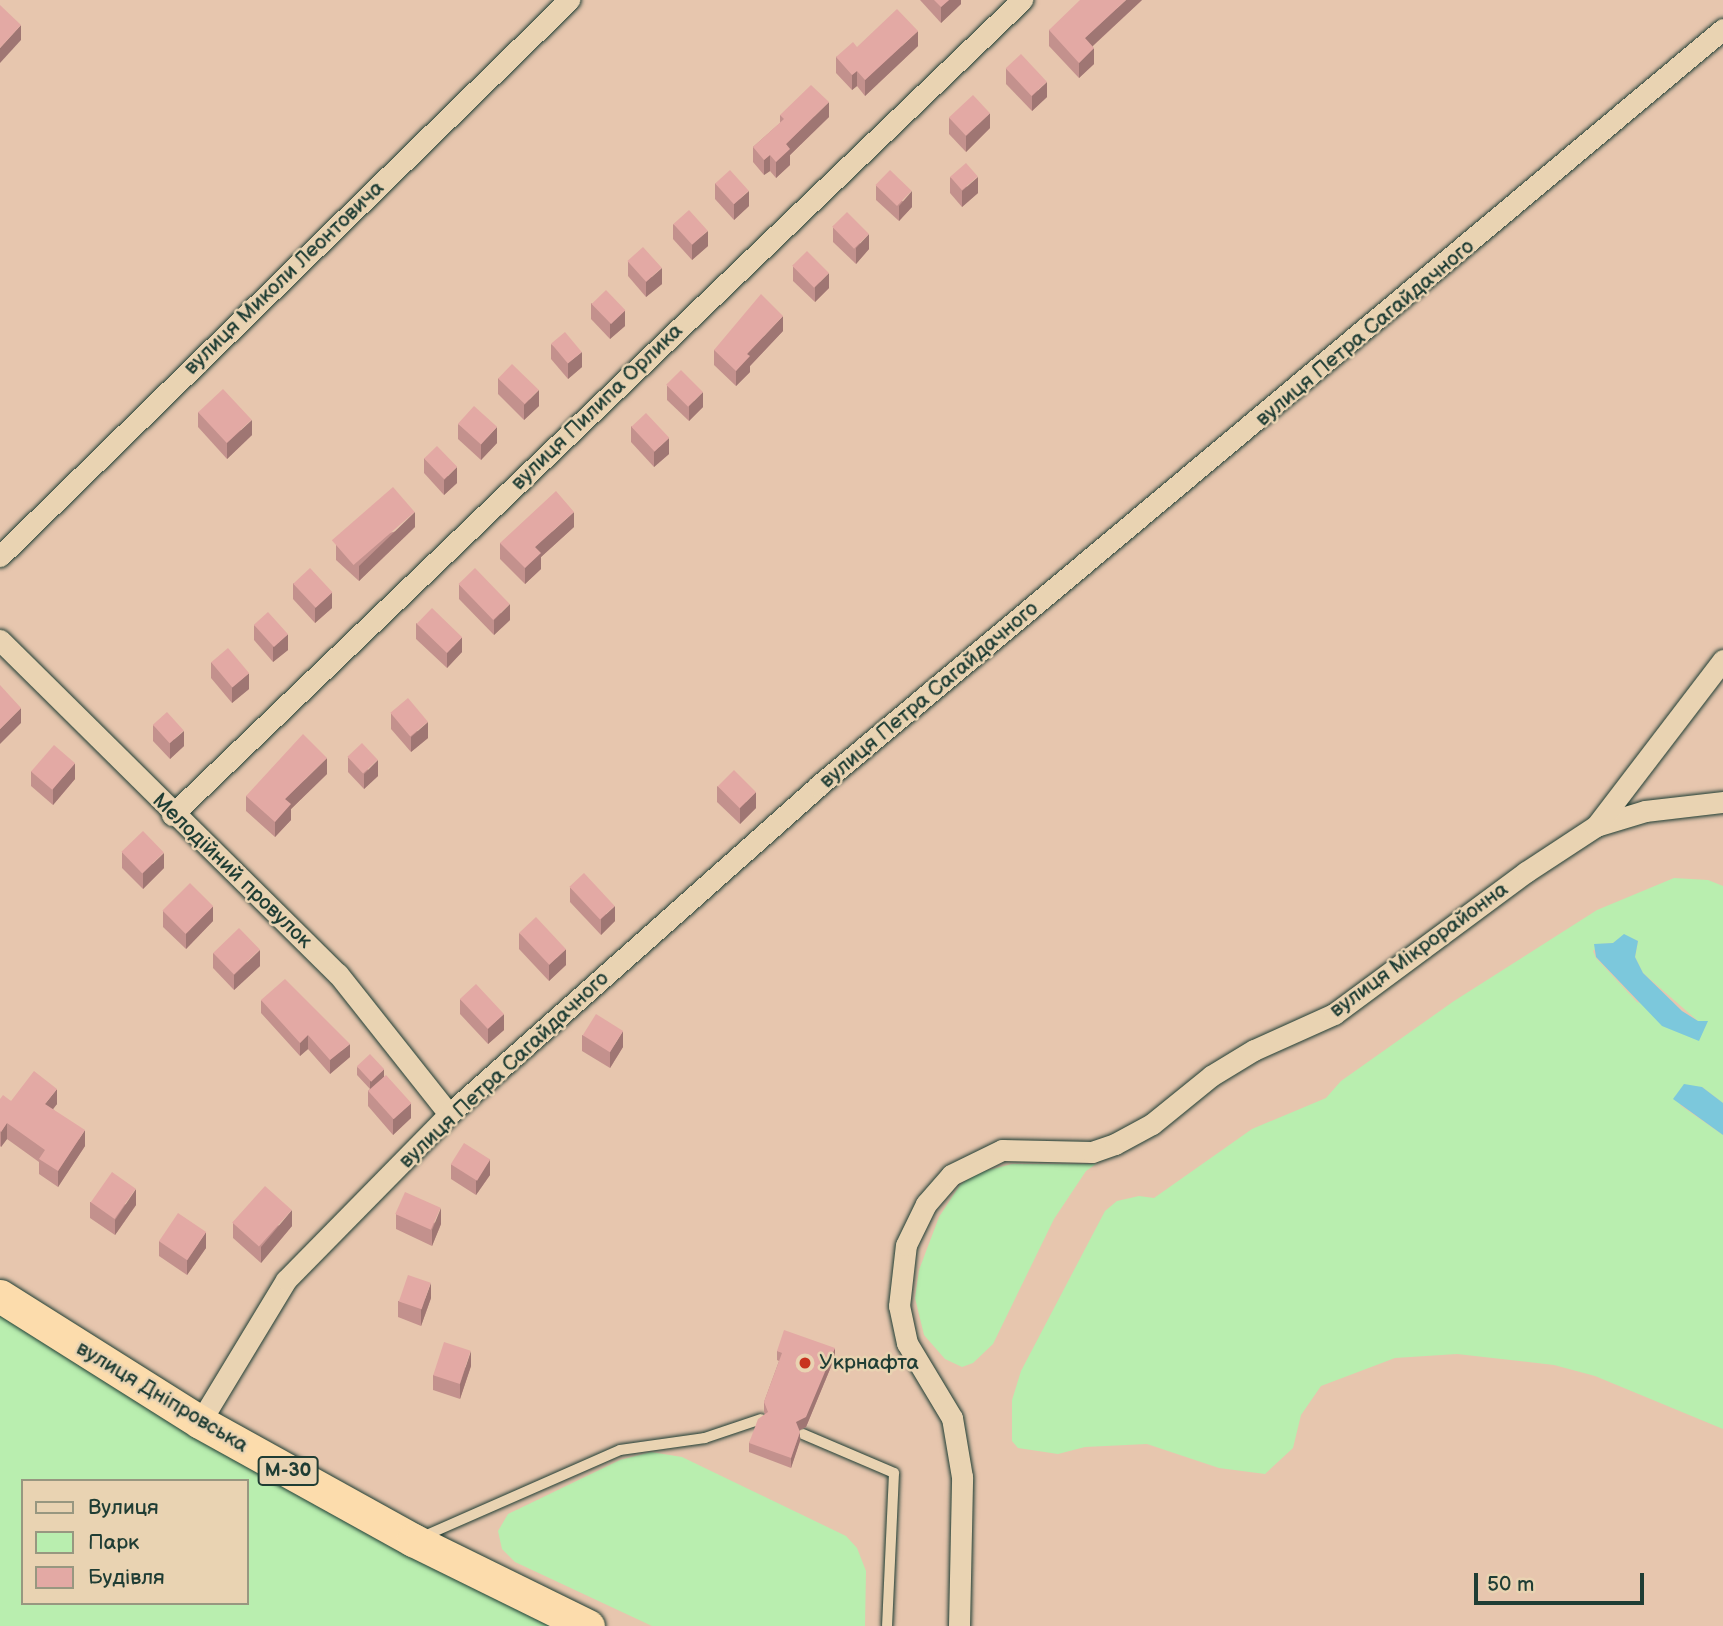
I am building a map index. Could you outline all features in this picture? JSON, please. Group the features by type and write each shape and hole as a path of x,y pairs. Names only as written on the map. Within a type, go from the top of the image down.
{"highway":[{"name":"вулиця Дніпровська","path":"0,1296 200,1422 413,1540 588,1626"}],"street":[{"name":"вулиця Миколи Леонтовича","path":"0,556 569,0"},
{"name":"вулиця Пилипа Орлика","path":"173,815 1022,0"},
{"name":"вулиця Петра Сагайдачного","path":"200,1422 286,1280 449,1114 818,786 1723,29"},
{"name":"Мелодійний провулок","path":"0,640 173,815 338,974 449,1114"},
{"name":"вулиця Мікрорайонна","path":"959,1626 962,1477 952,1418 907,1343 899,1306 906,1245 926,1204 951,1175 1002,1150 1092,1152 1152,1124 1211,1076 1254,1050 1334,1014 1516,879 1596,827 1723,660"},
{"path":"1596,827 1645,811 1723,802"}],"lane":[{"path":"413,1540 620,1450 705,1438 761,1419"},
{"path":"803,1434 894,1473 887,1626"}],"green space":[{"path":"1674,878 1708,880 1723,886 1723,1103 1702,1087 1680,1105 1723,1135 1723,1429 1595,1376 1554,1365 1457,1354 1395,1358 1321,1386 1301,1415 1293,1448 1265,1474 1219,1468 1147,1444 1085,1447 1058,1454 1018,1448 1012,1441 1012,1400 1021,1371 1105,1211 1117,1201 1139,1196 1154,1198 1252,1129 1326,1098 1341,1081 1454,1001 1597,910","holes":["1624,935 1638,941 1635,957 1643,973 1698,1021 1637,1002 1596,958 1593,951 1601,944 1613,943"]},
{"path":"1012,1164 1096,1164 1086,1171 1054,1219 993,1344 973,1363 962,1367 945,1359 924,1335 915,1298 919,1270 939,1217 960,1185 977,1173"},
{"path":"0,1294 580,1626 0,1626"},
{"path":"651,1452 682,1457 846,1536 857,1548 866,1571 865,1626 652,1626 515,1562 502,1549 498,1531 508,1514 620,1460"}],"water":[{"path":"1624,934 1638,941 1635,957 1643,973 1682,1011 1698,1021 1708,1021 1699,1041 1662,1026 1596,957 1594,944 1613,943"},
{"path":"1684,1084 1702,1087 1723,1103 1723,1135 1673,1099"}],"building":[{"path":"934,0 949,0 941,7"},
{"path":"1080,0 1126,0 1085,38 1094,48 1079,63 1049,30"},
{"path":"0,5 21,25 0,48"},
{"path":"897,9 918,31 865,80 857,71 852,75 836,57 853,42 857,47"},
{"path":"1021,54 1047,82 1032,96 1006,68"},
{"path":"811,85 829,102 786,144 790,149 776,162 770,155 764,160 753,147 784,119 780,115"},
{"path":"973,95 990,113 966,136 949,118"},
{"path":"966,163 978,177 962,190 950,177"},
{"path":"730,170 749,191 734,204 715,183"},
{"path":"890,170 912,191 897,206 875,185"},
{"path":"689,210 708,231 692,245 673,224"},
{"path":"847,212 869,234 854,249 832,227"},
{"path":"643,247 662,268 646,282 627,261"},
{"path":"807,251 829,273 814,288 792,266"},
{"path":"606,290 625,310 611,324 592,304"},
{"path":"761,294 783,316 747,354 750,356 736,371 714,350"},
{"path":"565,332 582,352 568,363 551,344"},
{"path":"512,364 539,390 525,404 498,378"},
{"path":"681,370 703,392 688,407 666,385"},
{"path":"223,389 252,420 227,443 198,412"},
{"path":"474,406 497,427 481,445 458,424"},
{"path":"646,413 669,438 655,452 631,427"},
{"path":"437,446 457,467 444,479 424,459"},
{"path":"393,487 415,512 354,565 332,540"},
{"path":"556,491 574,512 535,547 541,553 525,568 500,543"},
{"path":"310,568 333,592 316,608 293,584"},
{"path":"475,568 510,604 493,620 458,584"},
{"path":"432,608 462,637 447,653 417,624"},
{"path":"268,612 288,634 274,647 254,625"},
{"path":"228,648 249,673 232,687 211,662"},
{"path":"0,685 21,708 0,729"},
{"path":"408,698 428,722 410,737 390,713"},
{"path":"167,712 184,731 170,743 153,725"},
{"path":"303,734 327,758 285,799 291,804 275,822 246,796"},
{"path":"362,743 378,760 363,773 347,757"},
{"path":"54,745 75,763 52,790 31,771"},
{"path":"734,770 756,792 740,808 718,786"},
{"path":"143,831 164,853 142,873 121,852"},
{"path":"584,873 615,906 600,920 569,887"},
{"path":"190,883 213,906 186,934 162,911"},
{"path":"536,917 566,949 549,965 519,933"},
{"path":"239,928 260,950 234,975 213,953"},
{"path":"285,979 350,1044 330,1060 308,1035 300,1043 261,1000"},
{"path":"476,984 504,1014 488,1029 460,999"},
{"path":"596,1014 623,1031 610,1052 583,1035"},
{"path":"370,1054 384,1069 371,1082 357,1066"},
{"path":"34,1071 57,1089 45,1104 85,1130 58,1171 39,1159 45,1150 7,1123 0,1131 0,1099 3,1095 11,1101"},
{"path":"386,1075 411,1103 394,1119 368,1091"},
{"path":"464,1143 490,1159 477,1181 451,1164"},
{"path":"112,1172 136,1189 115,1219 91,1202"},
{"path":"265,1186 292,1210 259,1247 232,1222"},
{"path":"405,1192 441,1208 431,1230 395,1214"},
{"path":"178,1213 206,1232 187,1260 159,1241"},
{"path":"408,1275 431,1283 422,1309 399,1301"},
{"path":"784,1330 835,1348 806,1417 796,1422 800,1432 791,1458 749,1443 758,1419 768,1412 764,1402 782,1353 777,1351"},
{"path":"444,1342 471,1351 460,1384 433,1375"}],"place":[{"name":"Укрнафта","path":"805,1363"}]}
